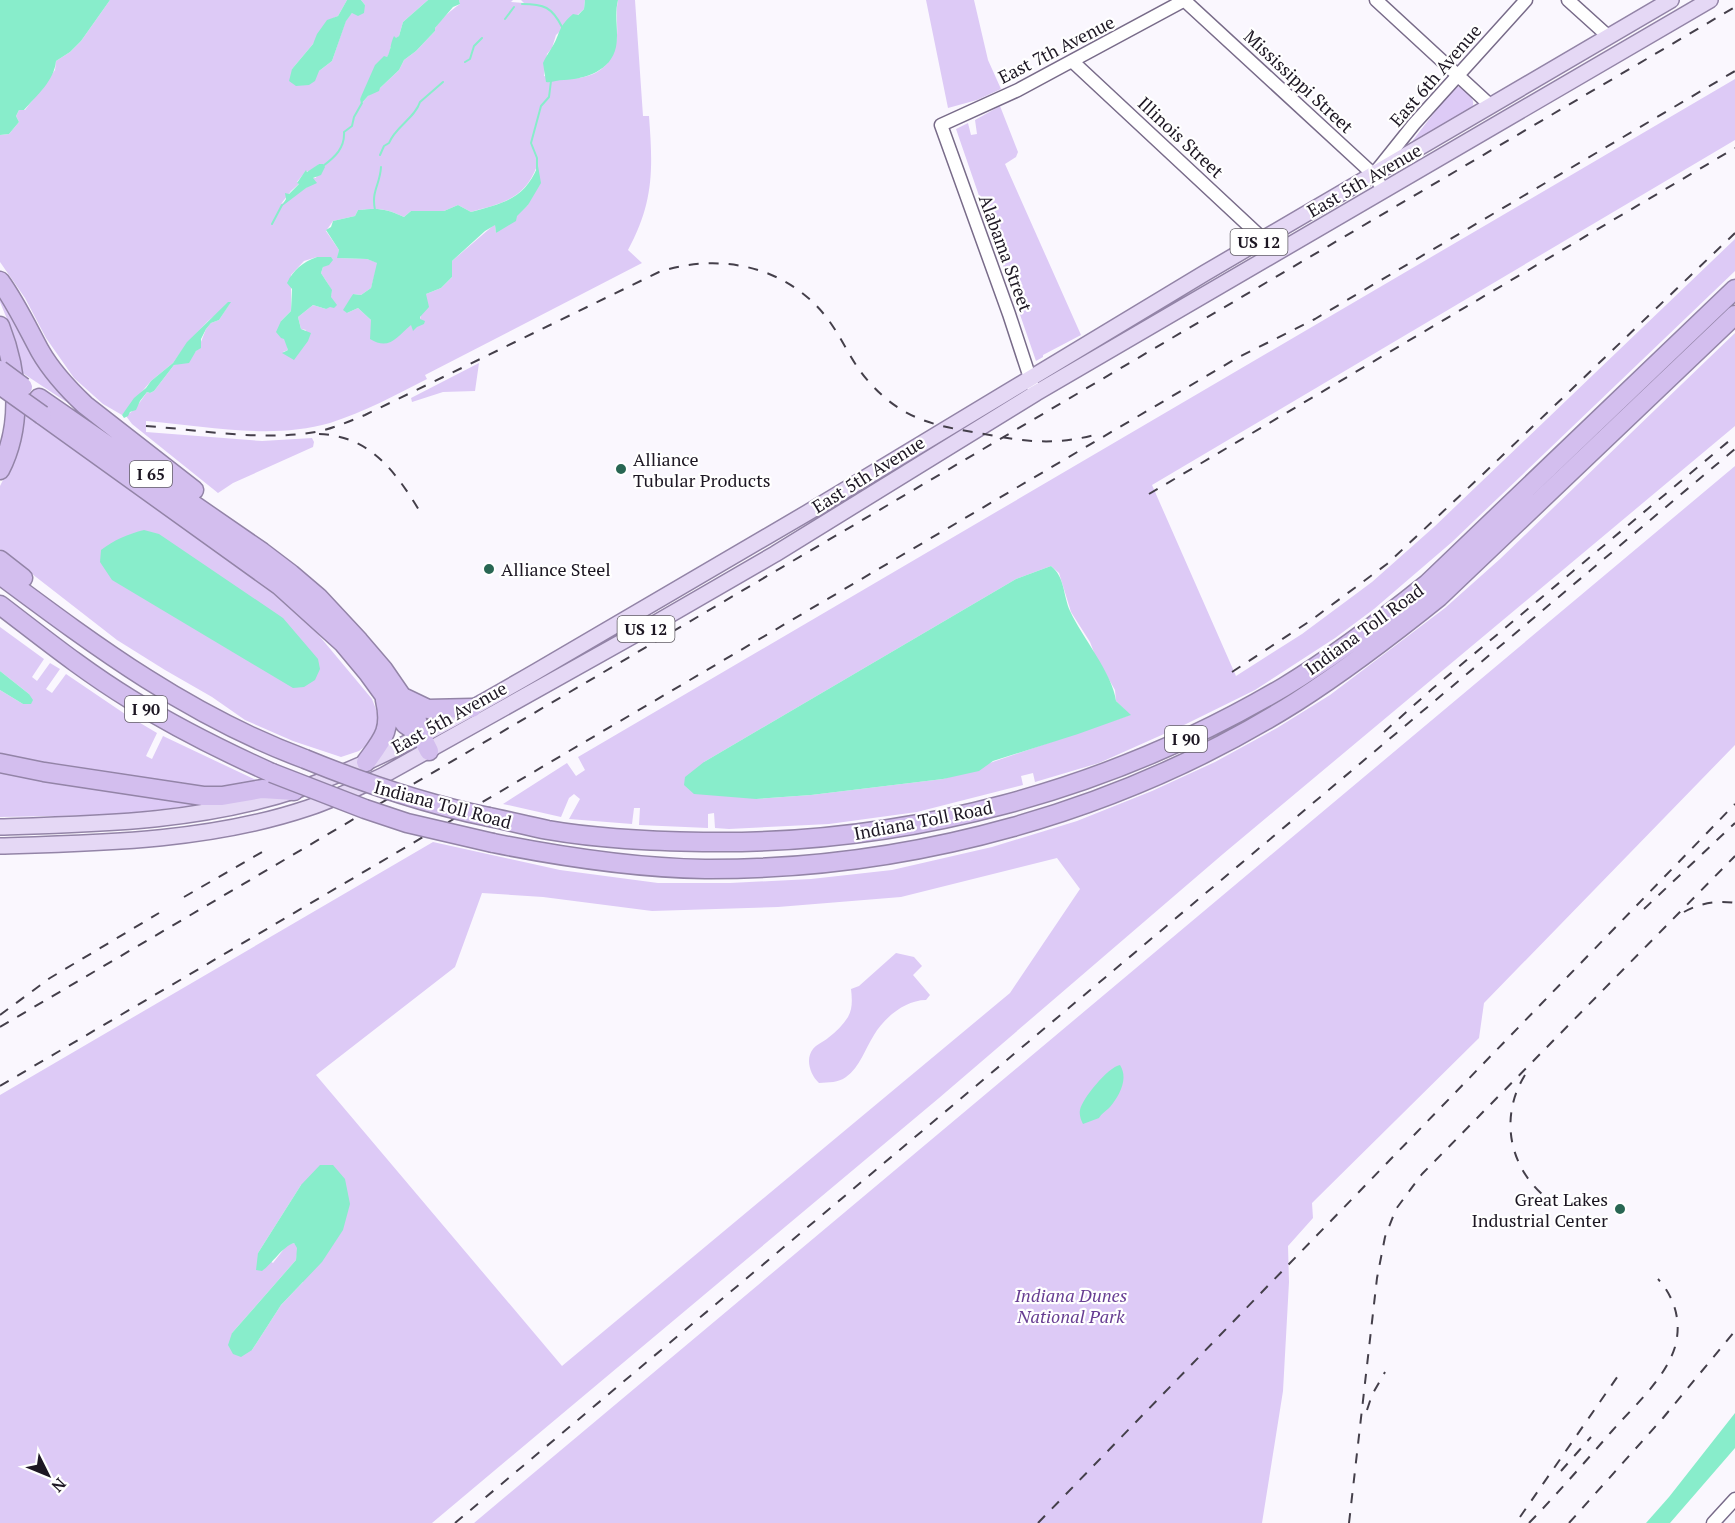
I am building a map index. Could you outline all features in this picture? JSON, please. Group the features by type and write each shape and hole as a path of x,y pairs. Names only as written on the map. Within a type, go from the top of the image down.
{"highway":[{"path":"0,282 22,316 40,351 71,392 243,531 262,552"},
{"name":"Indiana Toll Road","path":"0,575 143,678 232,728 376,788 413,799 577,834 672,842 752,843 853,835 917,825 1028,798 1095,776 1166,748 1232,716 1285,686 1376,625 1418,591 1735,289"},
{"name":"Indiana Toll Road","path":"0,604 83,668 128,698 212,745 272,773 407,823 560,857 612,863 705,869 768,867 867,859 935,846 1039,819 1108,796 1178,766 1244,732 1295,702 1377,645 1440,597 1735,315"},
{"path":"0,326 10,356 16,412 13,435 0,470"},
{"name":"I 65","path":"0,370 40,407 280,586 328,628 416,717 425,743"},
{"name":"I 65","path":"0,385 40,407 262,552 318,597 359,640 393,695"},
{"path":"204,530 220,535 280,576 308,600 313,601 318,597"},
{"path":"0,560 72,617 102,650"},
{"path":"0,612 30,628"},
{"path":"366,762 384,738 393,695 428,709 472,708"},
{"path":"0,763 44,772 203,796 241,794 262,789 294,791"}],"main road":[{"name":"East 5th Avenue","path":"0,846 155,838 201,833 308,808 348,793 425,743 472,708 715,567 1263,239 1671,0"},
{"name":"East 5th Avenue","path":"0,827 103,824 202,813 294,791 366,762 425,743 775,554 1036,393 1710,0"}],"street":[{"name":"Mississippi Street","path":"1185,0 1374,175 1384,191"},
{"name":"East 7th Avenue","path":"941,125 1018,90 1185,0"},
{"path":"1376,0 1491,106"},
{"name":"East 6th Avenue","path":"1374,175 1414,124 1526,0"},
{"path":"1568,0 1609,37"},
{"name":"Illinois Street","path":"1072,61 1263,239"},
{"name":"Alabama Street","path":"941,125 1036,393"},
{"path":"1713,1523 1735,1499"}],"green space":[{"path":"110,0 347,0 338,16 327,21 313,44 292,69 319,71 332,61 346,20 365,5 361,0 428,0 403,22 399,36 390,48 391,51 360,99 362,103 399,70 404,60 435,31 444,17 460,4 459,0 513,0 511,2 524,3 521,0 585,0 584,9 556,35 552,48 547,54 544,76 567,79 589,76 606,65 616,43 618,0 635,0 643,116 649,116 651,169 643,216 628,250 642,263 425,375 427,379 404,391 343,419 285,431 238,430 146,421 146,432 262,441 312,438 313,447 233,483 218,493 132,424 126,416 135,409 147,392 154,391 174,365 189,360 199,347 206,329 211,323 219,320 230,303 208,321 188,342 173,363 151,381 122,415 103,404 74,378 46,338 25,298 0,262 0,135 9,134 19,122 16,116 19,110 25,110 55,70 56,61 81,41","holes":["319,164 316,178 313,178 310,185 281,204 299,184 297,182 306,171 310,172","537,166 528,205 496,233 495,224 452,261 452,277 441,288 426,294 420,319 413,330 412,325 371,320 358,308 347,313 353,294 361,295 371,288 378,263 367,259 338,258 339,250 326,231 333,221 355,216 358,210 365,209 387,210 404,217 411,211 444,211 458,205 471,212 511,198 519,193 532,177","317,257 326,258 321,273 330,287 331,297 326,309 313,305 298,317 301,329 306,330 288,356 283,352 288,350 281,321 291,311 291,275 304,261"]},
{"path":"926,0 974,0 988,60 1001,89 977,100 948,108"},
{"path":"1735,79 1735,140 1152,485 1236,676 1302,634 1372,582 1434,527 1735,239 1735,271 1452,542 1374,609 1335,638 1255,690 1099,763 1035,782 1033,773 1021,776 1023,785 917,812 829,824 715,828 714,813 708,814 708,828 639,825 640,808 634,808 632,824 569,819 580,799 574,794 569,798 561,817 503,804 567,763 576,776 585,770 578,757","holes":["1051,566 1059,573 1071,612 1090,642 1115,690 1116,701 1130,715 943,779 811,795 756,799 704,762 1016,579"]},
{"path":"1454,87 1460,87 1471,97 1473,105 1471,109 1412,145 1410,144"},
{"path":"1000,106 1018,152 1016,157 1005,164 1081,335 1036,361 956,129 968,123 971,135 977,134 975,120"},
{"path":"0,290 74,407 21,372 14,336 0,302"},
{"path":"1735,333 1735,426 1223,854 939,1098 432,1523 0,1523 0,1095 433,842 560,870 658,883 730,883 811,879 892,870 992,847 1077,821 1152,791 1215,762 1277,728 1330,695 1445,608 1500,559","holes":["1057,858 1080,889 1010,993 562,1366 316,1075 455,967 482,893 543,897 652,911 778,907 901,897","301,1185 303,1282 281,1305 252,1350 232,1333 296,1260 298,1248 294,1243 287,1245 273,1263 258,1253"]},
{"path":"479,363 475,391 443,392 412,402 411,398"},
{"path":"25,412 275,595 316,632 372,699 379,717 377,728 368,744 359,751 341,757 293,741 245,720 212,697 117,640 0,549 0,486 14,458 22,433"},
{"name":"Indiana Dunes National Park","path":"1735,466 1735,745 1484,1003 1479,1038 1312,1203 1313,1218 1288,1246 1289,1282 1283,1391 1262,1523 474,1523"},
{"path":"0,627 44,659 32,677 37,681 50,663 60,669 46,689 52,693 66,674 157,733 146,756 152,759 163,736 260,782 245,786 215,788 186,786 0,755 0,690 23,704 31,704 29,694 0,671"},
{"path":"0,768 203,802 200,805 109,815 0,817"},
{"path":"896,953 914,957 922,966 913,975 930,995 926,1000 910,1003 889,1016 874,1035 855,1068 846,1077 837,1081 819,1083 810,1067 809,1057 813,1049 837,1031 850,1014 851,989 859,986"}],"shaded area":[{"path":"0,0 110,0 81,41 56,61 52,75 44,87 24,110 19,110 16,116 19,122 9,134 0,135"},
{"path":"347,0 361,0 365,5 364,13 358,16 352,13 346,21 332,61 319,71 315,81 309,85 296,86 289,81 292,69 313,44 327,20 338,16"},
{"path":"428,0 459,0 460,4 453,7 435,31 404,60 399,70 379,91 368,96 361,104 360,99 375,65 384,56 387,57 394,36 396,38 399,36 403,22"},
{"path":"585,0 618,0 617,41 613,55 603,68 596,72 572,79 546,82 543,63 564,23 573,14 578,15 584,9"},
{"path":"319,164 325,167 321,175 313,178 317,183 306,188 281,207 286,199 285,193 289,194 299,184 297,183 306,170 307,172"},
{"path":"538,166 541,183 528,205 517,216 516,221 496,233 495,225 485,231 452,261 452,277 441,288 426,294 429,307 420,317 425,321 424,324 413,331 411,325 397,338 382,344 370,339 371,320 358,308 347,313 343,310 353,294 361,295 371,288 377,263 367,259 337,258 339,250 326,230 331,227 333,221 355,216 358,210 365,209 386,210 404,217 411,211 444,211 458,205 471,212 503,202 519,193"},
{"path":"317,257 331,257 333,260 329,265 323,267 321,273 332,290 331,297 337,305 326,309 313,305 298,317 301,329 311,333 294,360 282,353 288,350 284,339 276,332 281,321 291,311 292,289 287,283 289,278 307,261"},
{"path":"228,302 231,302 219,320 211,323 206,329 201,339 201,348 196,351 189,363 174,365 154,391 147,392 136,410 124,418 122,415 134,398 173,363 187,342"},
{"path":"144,530 159,534 283,618 318,659 320,669 315,680 304,687 293,688 112,580 100,562 101,550 121,538"},
{"path":"1051,566 1059,575 1070,611 1109,679 1116,701 1131,715 993,761 979,771 943,779 811,795 756,799 694,794 684,785 685,777 704,762 1016,579"},
{"path":"0,671 29,694 33,700 31,704 23,704 0,690"},
{"path":"1120,1065 1124,1076 1117,1098 1099,1118 1083,1124 1080,1112 1085,1099 1109,1071"},
{"path":"320,1165 333,1165 345,1179 350,1204 343,1230 322,1262 281,1305 252,1350 241,1357 233,1354 228,1345 232,1333 296,1260 297,1248 294,1243 290,1245 262,1271 256,1270 258,1253 301,1185"},
{"path":"1735,1413 1735,1448 1670,1523 1646,1523 1669,1497"}],"waterway":[{"path":"522,4 546,8 555,15 562,27"},
{"path":"505,19 514,7"},
{"path":"465,62 470,59 474,46 482,38"},
{"path":"537,169 537,158 531,143 541,106 549,97 551,81"},
{"path":"380,155 384,146 414,113 420,102 443,82"},
{"path":"323,166 338,152 343,143 344,132 352,126 362,103"},
{"path":"375,210 374,198 381,167"},
{"path":"272,224 282,205"}],"railway":[{"path":"0,1027 1735,7"},
{"path":"0,1086 1237,358 1315,319 1735,71"},
{"path":"1149,494 1735,148"},
{"path":"1232,672 1310,621 1387,564 1735,233"},
{"path":"146,426 256,435 321,431 365,415 659,272 705,263 751,268 772,275 792,286 811,300 827,318 870,383 896,406 922,420 951,428 1028,441 1070,440 1101,433"},
{"path":"319,434 338,436 354,442 381,460 403,485 422,515"},
{"path":"1384,732 1432,689 1735,436"},
{"path":"455,1523 1735,449"},
{"path":"1038,1523 1735,804"},
{"path":"1644,909 1735,823"},
{"path":"184,897 262,852"},
{"path":"1349,1523 1377,1278 1385,1237 1396,1209 1422,1174 1735,856"},
{"path":"1684,912 1709,903 1735,903"},
{"path":"0,1015 50,978 159,913"},
{"path":"1525,1075 1512,1106 1510,1122 1512,1138 1515,1154 1522,1169 1543,1195"},
{"path":"1529,1523 1648,1392 1670,1359 1677,1338 1676,1311 1669,1294 1658,1279"},
{"path":"1569,1523 1663,1418 1735,1331"},
{"path":"1367,1410 1372,1395 1385,1372"},
{"path":"1520,1517 1620,1373"},
{"path":"1561,1471 1591,1437"}],"place":[{"name":"Alliance Tubular Products","path":"621,469"},
{"name":"Alliance Steel","path":"489,569"},
{"name":"Great Lakes Industrial Center","path":"1620,1209"}]}
